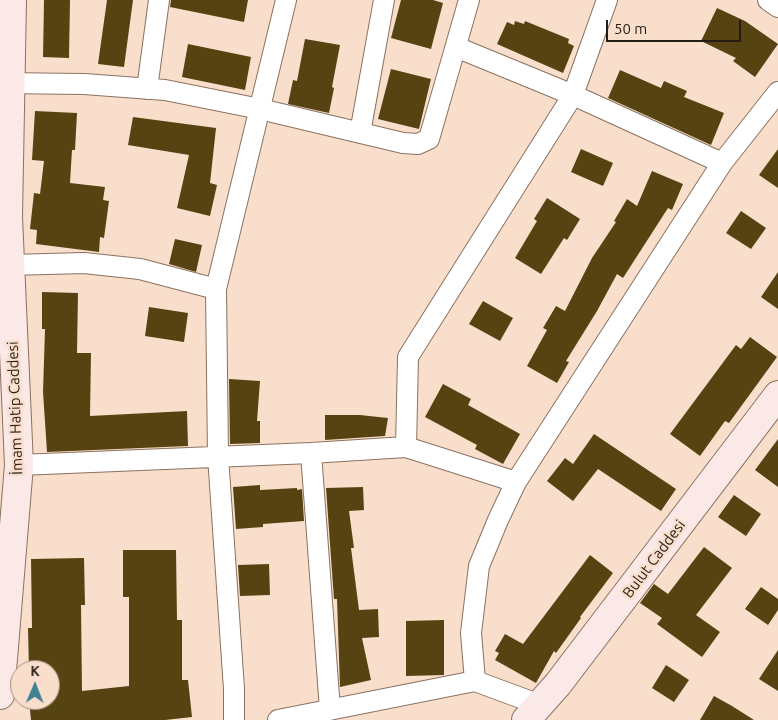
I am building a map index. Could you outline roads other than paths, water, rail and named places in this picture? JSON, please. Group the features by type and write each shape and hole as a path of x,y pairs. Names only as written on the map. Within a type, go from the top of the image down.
{"street":[{"name":"İmam Hatip Caddesi","path":"0,695 19,465 10,264 4,216 6,83 12,0"},
{"path":"146,89 159,0"},
{"path":"234,720 234,689 218,456 216,289 286,0"},
{"path":"360,133 384,0"},
{"path":"6,83 84,84 164,90 260,109 403,143 418,144 429,139 469,0"},
{"path":"406,446 408,357 573,95 607,0"},
{"path":"768,0 778,7"},
{"path":"456,47 573,95 722,163"},
{"path":"475,681 471,634 479,566 516,482 722,163 778,92"},
{"path":"10,264 84,263 140,269 216,289"},
{"name":"Bulut Caddesi","path":"533,713 558,684 778,395"},
{"path":"19,465 311,453 406,446 516,482"},
{"path":"311,453 330,710"},
{"path":"278,720 475,681 533,713"}]}
